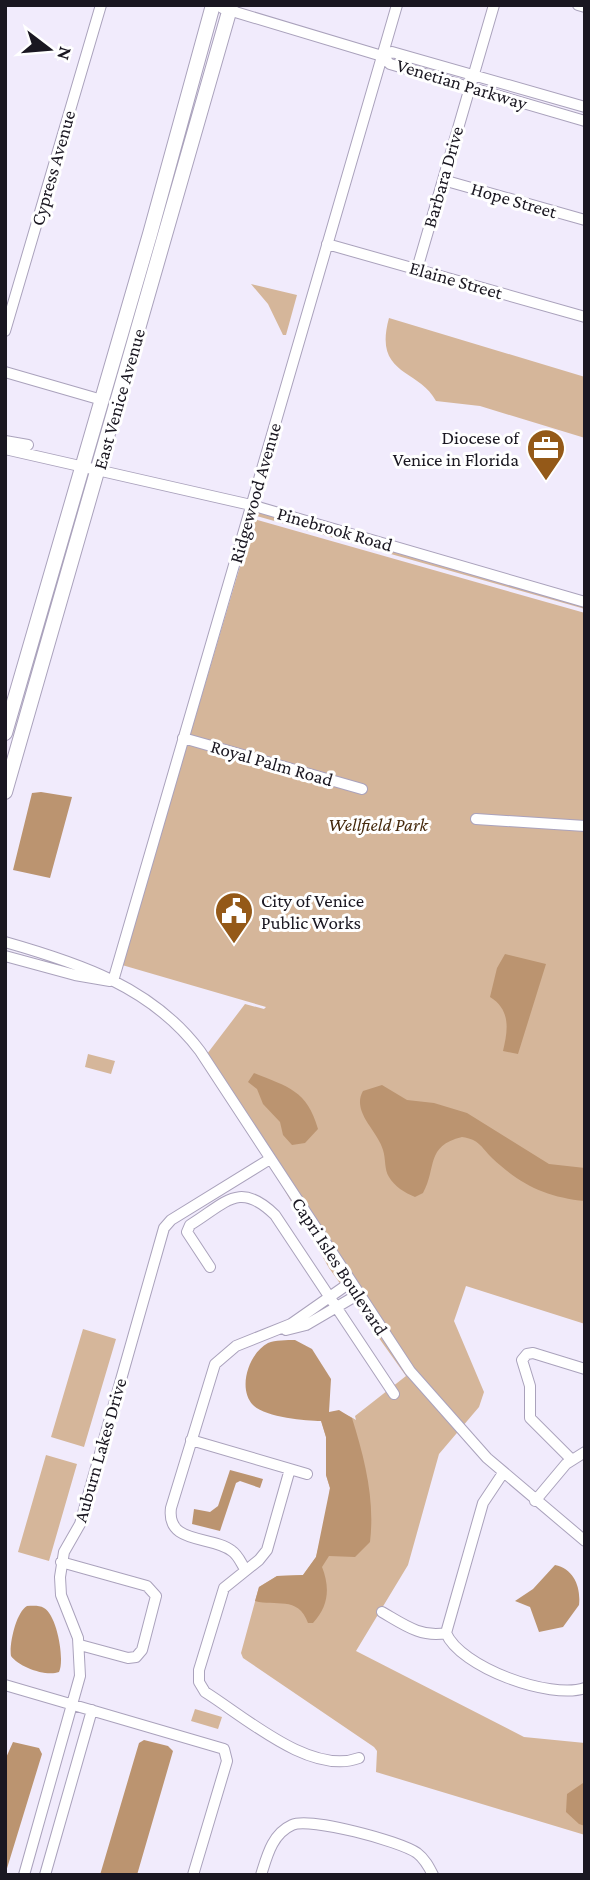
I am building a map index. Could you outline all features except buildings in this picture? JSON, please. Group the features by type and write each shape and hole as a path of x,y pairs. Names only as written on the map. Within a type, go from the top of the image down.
{"main road":[{"name":"East Venice Avenue","path":"5,733 213,5"},
{"name":"East Venice Avenue","path":"7,787 230,8"},
{"path":"33,697 30,683 37,645 38,620"},
{"path":"7,787 8,763 25,702 20,683"}],"street":[{"name":"Cypress Avenue","path":"5,331 100,5"},
{"name":"Venetian Parkway","path":"213,5 230,8 382,57 392,52 585,121"},
{"name":"Ridgewood Avenue","path":"113,981 397,5"},
{"name":"Barbara Drive","path":"417,269 494,5"},
{"path":"578,5 585,7"},
{"name":"Venetian Parkway","path":"471,82 585,107"},
{"name":"Hope Street","path":"443,180 585,220"},
{"name":"Elaine Street","path":"327,244 585,317"},
{"path":"5,372 102,400"},
{"name":"Pinebrook Road","path":"5,441 68,456 83,465"},
{"name":"Pinebrook Road","path":"5,449 251,505 585,601"},
{"name":"Royal Palm Road","path":"183,738 362,789"},
{"path":"476,819 585,827"},
{"name":"Capri Isles Boulevard","path":"5,942 78,964 113,981 151,1001 184,1031 410,1371 503,1474 585,1541"},
{"name":"Capri Isles Boulevard","path":"5,956 81,977 113,981"},
{"name":"Auburn Lakes Drive","path":"24,1875 80,1676 79,1645 61,1595 61,1562 80,1524 166,1225 270,1159"},
{"path":"210,1268 187,1228 236,1196 251,1196 275,1215 394,1394"},
{"path":"280,1330 351,1282"},
{"path":"245,1569 232,1550 181,1533 171,1521 171,1508 215,1364 236,1346 280,1330 306,1325 359,1294"},
{"path":"571,1459 530,1418 530,1386 522,1360 527,1354 533,1353 585,1369"},
{"path":"191,1440 307,1474"},
{"path":"535,1502 571,1459 585,1452"},
{"path":"290,1469 264,1556 229,1581 222,1592 199,1670 201,1688 298,1752 338,1764 359,1758"},
{"path":"503,1474 483,1503 446,1633 453,1645 510,1679 556,1692 585,1688"},
{"path":"61,1562 147,1586 156,1596 142,1650 136,1657 128,1658 79,1645"},
{"path":"382,1612 417,1632 432,1635 446,1633"},
{"path":"5,1685 224,1749 227,1761 193,1875"},
{"path":"45,1875 92,1710"},
{"path":"261,1875 269,1850 278,1835 293,1825 310,1822 408,1848 422,1857 433,1875"}],"green space":[{"path":"251,284 297,295 286,335 283,335 268,304"},
{"path":"389,318 585,377 585,438 480,406 436,401 428,390 392,361 387,351 386,337"},
{"path":"251,509 585,606 585,609 253,515"},
{"name":"Wellfield Park","path":"254,519 585,613 585,1324 466,1286 454,1321 484,1392 479,1407 439,1454 408,1565 356,1651 524,1737 585,1743 585,1835 376,1772 377,1751 374,1747 243,1658 241,1653 259,1587 277,1576 303,1575 316,1557 328,1510 330,1488 326,1475 326,1437 321,1420 330,1413 338,1412 356,1420 355,1416 406,1376 329,1268 207,1054 245,1004 264,1009 266,1007 122,965"},
{"path":"88,1054 115,1061 111,1074 85,1067"},
{"path":"83,1329 116,1339 84,1447 51,1437"},
{"path":"46,1455 77,1464 49,1561 18,1552"},
{"path":"195,1709 222,1717 218,1729 191,1721"}],"shaded area":[{"path":"32,793 72,797 50,878 13,870"},
{"path":"505,954 546,964 518,1054 503,1051 507,1028 505,1014 490,997 497,968"},
{"path":"254,1073 295,1092 308,1106 318,1129 305,1143 292,1145 283,1135 280,1122 263,1104 257,1089 248,1082"},
{"path":"382,1085 407,1100 434,1103 467,1113 549,1164 585,1168 585,1201 535,1188 503,1167 476,1142 462,1137 450,1141 437,1152 423,1193 415,1197 407,1193 389,1177 380,1143 360,1106 363,1091"},
{"path":"295,1340 312,1349 331,1379 329,1412 339,1410 352,1418 365,1464 371,1510 370,1542 355,1557 329,1556 322,1567 327,1589 325,1603 313,1623 308,1623 304,1614 292,1605 255,1601 259,1587 277,1576 303,1575 316,1557 330,1488 326,1475 326,1437 321,1421 266,1413 253,1405 246,1390 247,1371 261,1348 271,1342"},
{"path":"230,1470 263,1479 260,1488 240,1481 236,1483 220,1531 192,1524 194,1509 210,1512 218,1506"},
{"path":"555,1565 567,1570 575,1580 579,1605 563,1627 539,1632 530,1607 515,1601 533,1589"},
{"path":"27,1606 44,1608 53,1619 60,1648 59,1672 33,1670 11,1656 14,1629"},
{"path":"144,1740 168,1746 173,1751 137,1875 100,1875 139,1743"},
{"path":"13,1742 39,1748 42,1754 5,1875 5,1760"},
{"path":"583,1783 585,1826 566,1812 567,1794"}],"place":[{"name":"Diocese of Venice in Florida","path":"546,482"},
{"name":"City of Venice Public Works","path":"234,945"}]}
